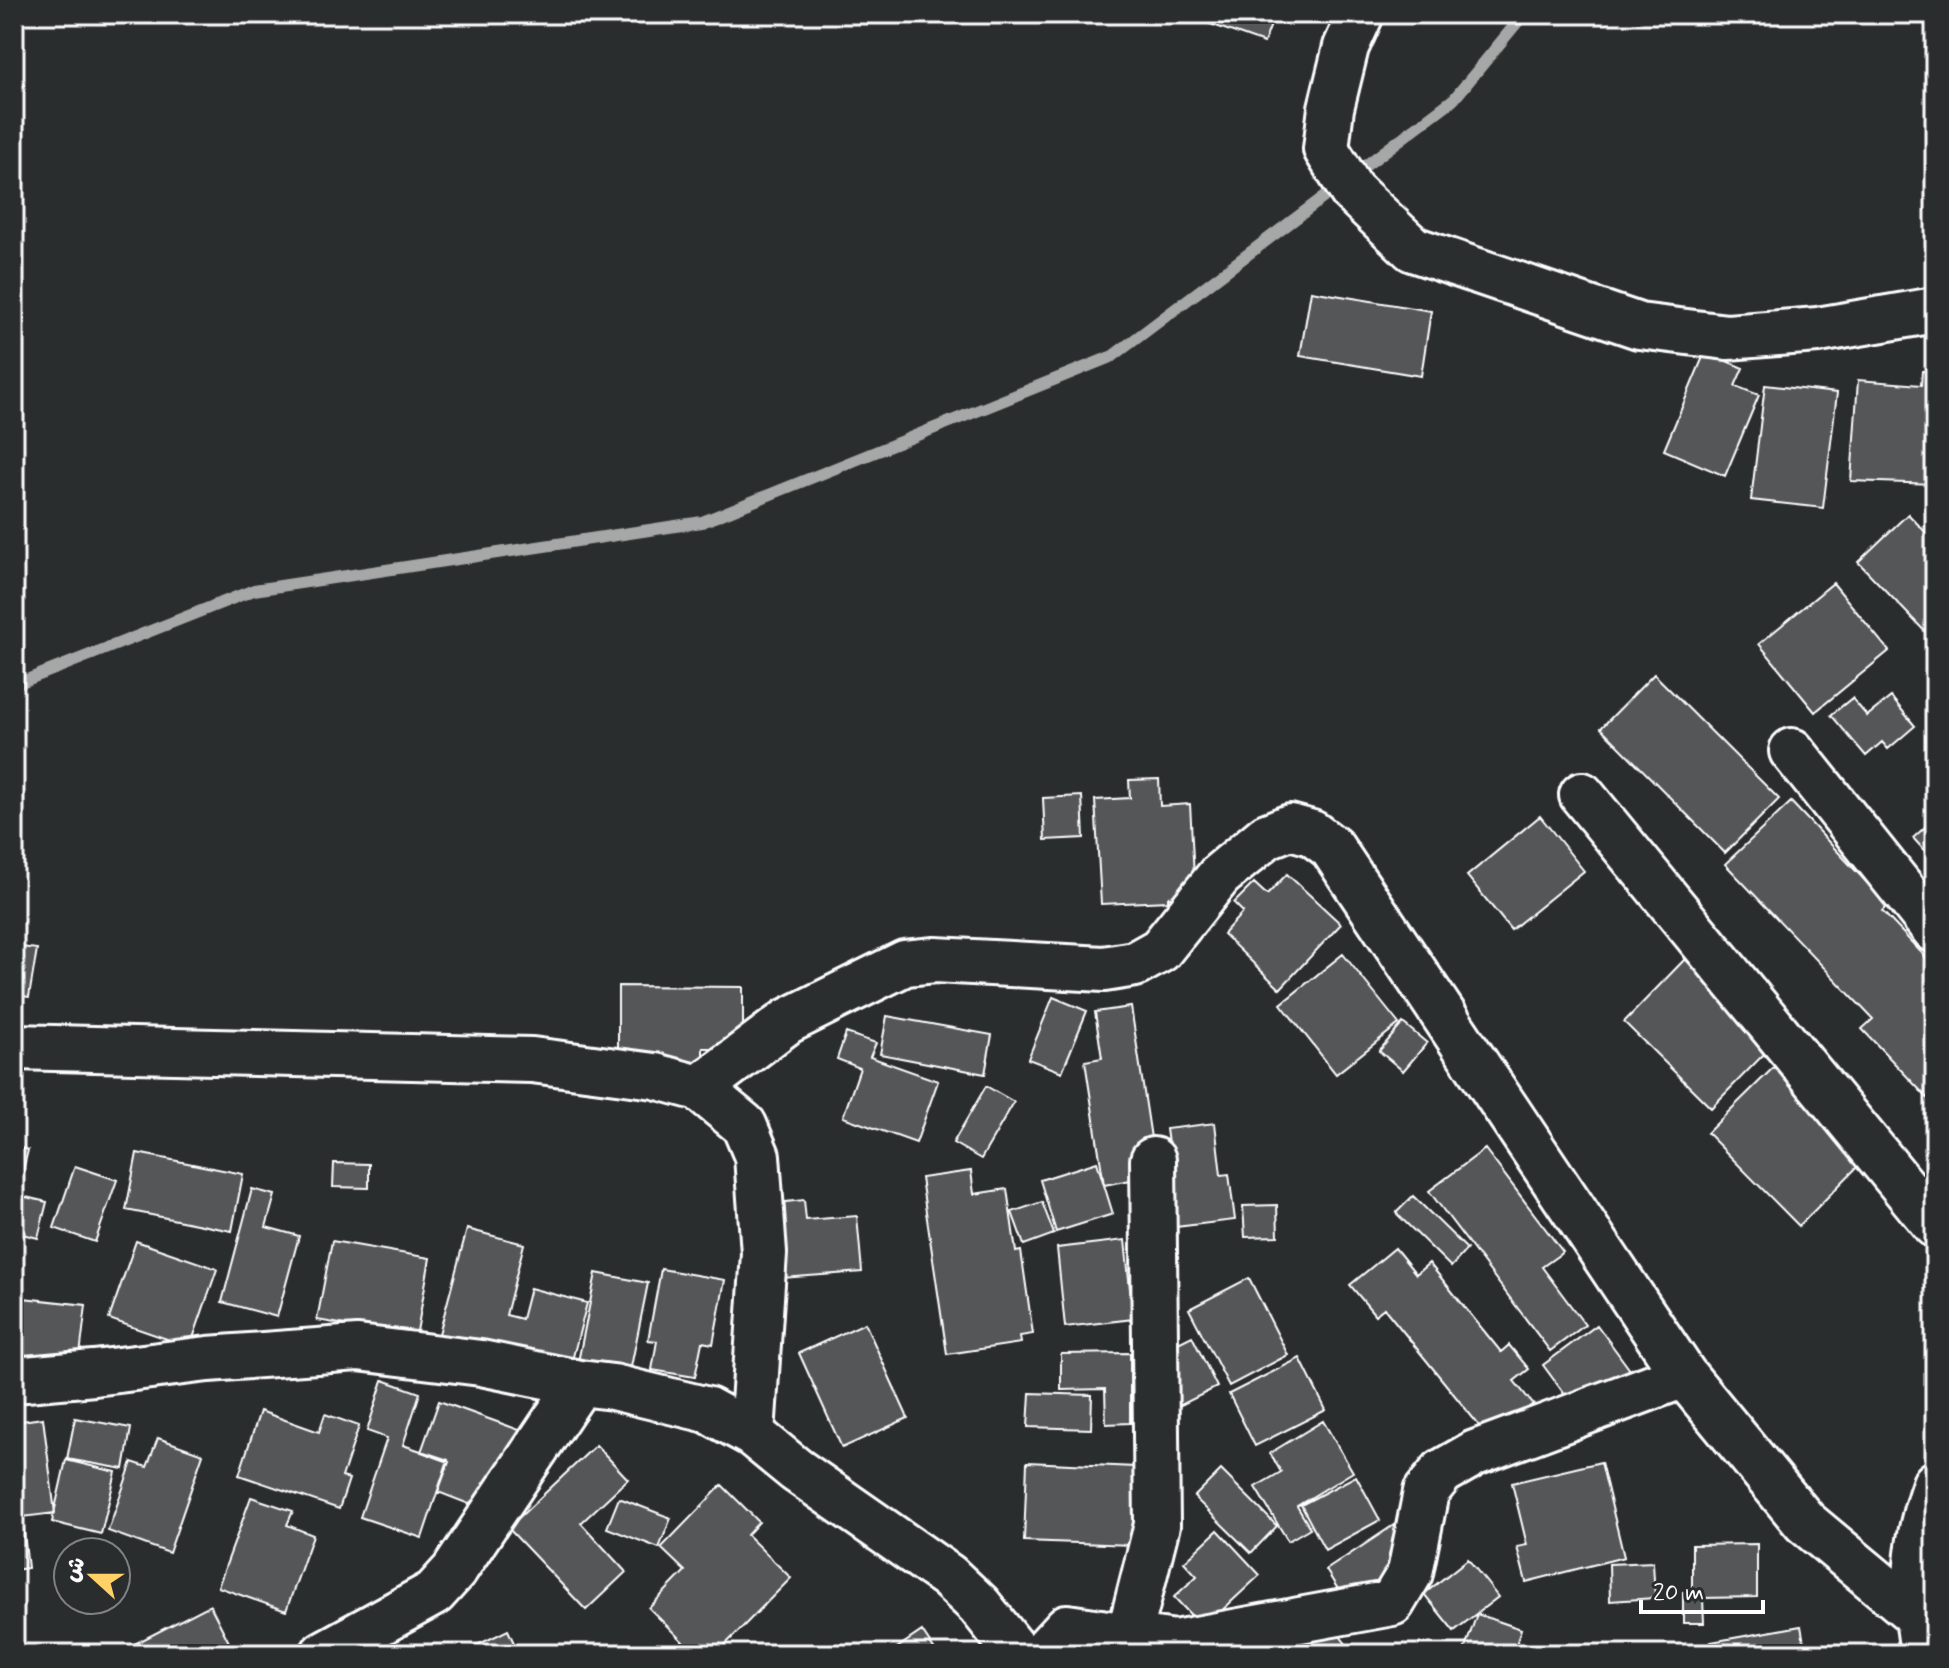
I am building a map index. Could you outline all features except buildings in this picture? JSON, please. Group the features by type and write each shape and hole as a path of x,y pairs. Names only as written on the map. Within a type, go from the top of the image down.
{"street":[{"path":"1361,14 1346,47 1331,108 1326,149 1352,191 1413,249 1639,326 1727,337 1818,330 1935,310"},
{"path":"1792,751 1935,930"},
{"path":"1582,795 1935,1225"},
{"path":"699,1088 788,1021 905,963 935,960 1104,969 1135,964 1160,950 1220,875 1267,836 1290,827 1312,833 1332,848 1684,1375 1805,1522 1921,1635"},
{"path":"14,1047 532,1060 655,1076 699,1088 744,1125 757,1156 764,1253 752,1434"},
{"path":"1129,1636 1157,1525 1153,1160"},
{"path":"14,1380 208,1359 358,1348 481,1363 613,1387 708,1410 752,1434 796,1470 948,1576 979,1605 1018,1654"},
{"path":"1042,1654 1067,1627 1175,1643 1392,1603 1410,1573 1426,1492 1442,1472 1475,1453 1684,1375"},
{"path":"323,1654 434,1593 454,1571 580,1383"},
{"path":"1921,1635 1914,1574 1923,1517 1935,1484"}],"waterway":[{"path":"14,685 254,590 702,522 1113,356 1454,99 1524,14"}]}
